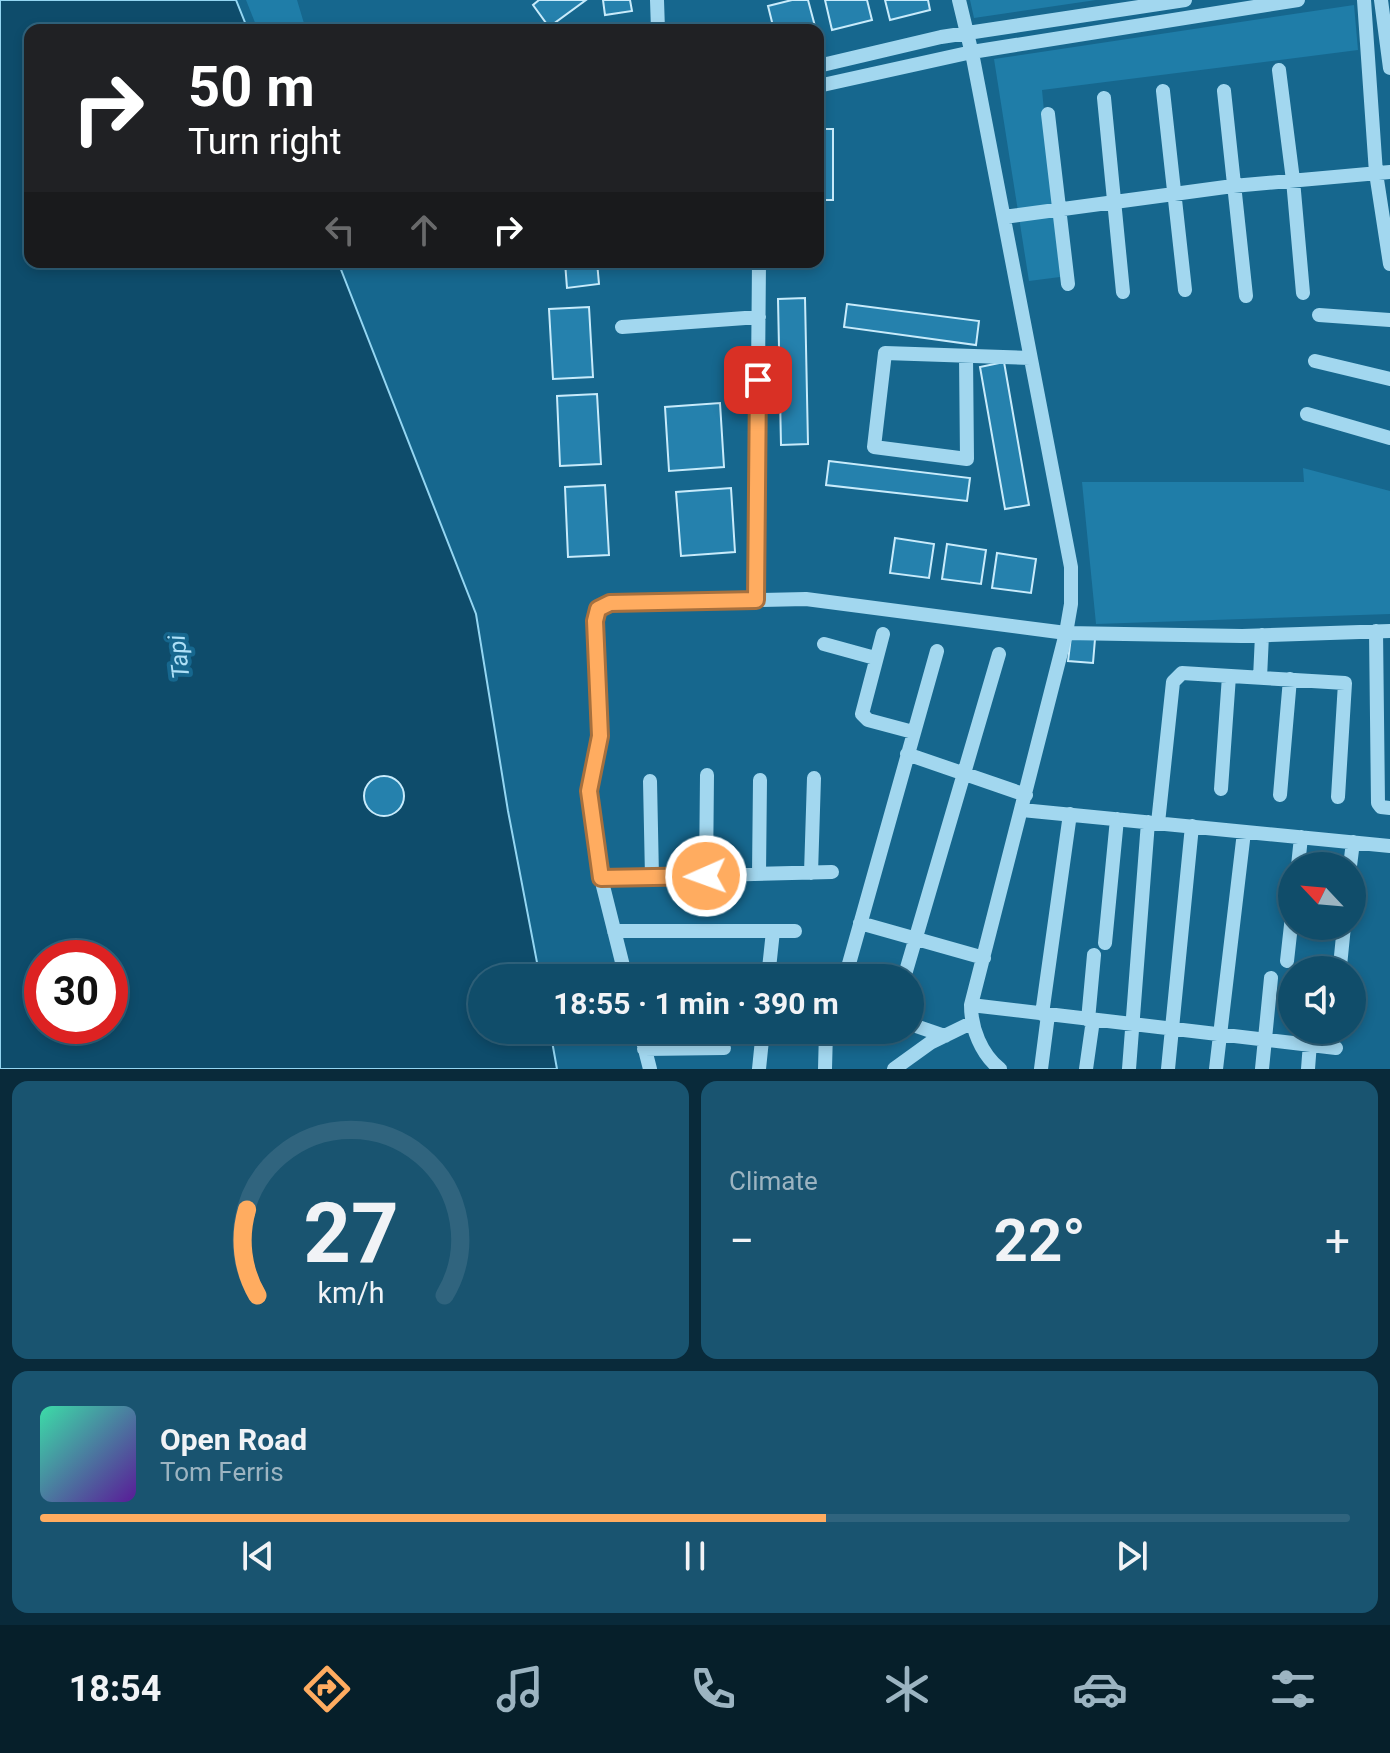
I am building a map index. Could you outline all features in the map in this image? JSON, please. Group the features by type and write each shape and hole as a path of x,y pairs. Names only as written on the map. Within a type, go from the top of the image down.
{"street":[{"path":"657,0 658,24"},
{"path":"959,0 972,52 1071,567 1071,604 1066,633 971,1005 971,1023 995,1067"},
{"path":"824,65 941,37 1185,0"},
{"path":"824,85 972,52 1298,0"},
{"path":"1364,0 1390,264"},
{"path":"1381,0 1390,68"},
{"path":"1279,70 1303,293"},
{"path":"1163,91 1185,290"},
{"path":"1224,91 1246,296"},
{"path":"1104,98 1123,292"},
{"path":"1048,114 1068,284"},
{"path":"1004,217 1233,186 1383,172"},
{"path":"756,600 759,268"},
{"path":"1319,315 1390,320"},
{"path":"622,327 759,317"},
{"path":"966,356 967,459 874,447 885,353 1030,358"},
{"path":"1315,361 1390,379"},
{"path":"1307,414 1390,438"},
{"path":"622,964 601,878 589,791 600,736 595,621 598,609 610,603 806,599 1066,633 1262,635 1383,631 1378,803 1381,807 1390,808"},
{"path":"883,634 862,714 868,720 913,732"},
{"path":"1260,678 1262,635"},
{"path":"824,644 875,658"},
{"path":"849,964 937,651"},
{"path":"908,964 999,654"},
{"path":"1129,1069 1153,823 1175,678 1182,673 1340,681 1346,685 1338,797"},
{"path":"1221,789 1229,676"},
{"path":"1280,795 1290,679"},
{"path":"907,754 964,773 1024,802 1070,814 1390,846"},
{"path":"706,876 707,775"},
{"path":"811,873 814,778"},
{"path":"759,874 760,780"},
{"path":"650,781 652,877"},
{"path":"1041,1069 1070,814"},
{"path":"1105,943 1117,819"},
{"path":"1168,1069 1192,826"},
{"path":"1216,1069 1244,832"},
{"path":"1299,852 1301,837"},
{"path":"1352,852 1353,842"},
{"path":"601,878 832,872"},
{"path":"860,923 984,958"},
{"path":"614,931 795,931"},
{"path":"769,964 773,931"},
{"path":"1086,1069 1094,955"},
{"path":"1262,1069 1271,978"},
{"path":"971,1005 1278,1039"},
{"path":"894,1069 930,1043 971,1023"},
{"path":"924,1029 945,1036"},
{"path":"643,1044 650,1069"},
{"path":"759,1069 762,1044"},
{"path":"825,1069 826,1044"},
{"path":"1308,1069 1310,1044"},
{"path":"1326,1044 1336,1048"},
{"path":"644,1049 724,1048"}],"shaded area":[{"path":"246,0 297,0 304,24 256,24"},
{"path":"970,0 1096,0 974,18"},
{"path":"1354,5 1358,50 1042,90 1060,277 1029,281 994,59"},
{"path":"1303,468 1390,491 1390,614 1096,624 1082,482 1304,482"}],"water":[{"name":"Tapi","path":"0,0 236,0 246,24 24,24 24,268 340,268 476,614 508,811 537,964 468,964 468,1044 553,1044 557,1069 0,1069"}],"building":[{"path":"539,0 586,0 553,24 547,24 533,5"},
{"path":"603,0 630,0 632,11 605,15"},
{"path":"808,0 814,24 772,24 768,6"},
{"path":"825,0 867,0 872,20 832,30"},
{"path":"885,0 928,0 930,10 890,20"},
{"path":"824,129 833,129 833,200 824,200"},
{"path":"565,268 598,268 599,284 567,288"},
{"path":"805,298 808,444 781,445 778,299"},
{"path":"847,304 979,321 976,345 844,327"},
{"path":"589,307 593,377 553,379 549,309"},
{"path":"1004,362 1029,505 1005,509 980,367"},
{"path":"597,394 601,464 560,466 557,396"},
{"path":"720,403 724,467 669,471 665,407"},
{"path":"829,461 970,478 967,501 826,485"},
{"path":"605,485 609,555 568,557 565,487"},
{"path":"731,488 735,552 681,556 676,492"},
{"path":"895,538 934,544 929,578 890,573"},
{"path":"947,544 986,550 981,584 942,579"},
{"path":"997,553 1036,559 1031,593 992,588"},
{"path":"1071,637 1095,639 1093,663 1068,661"},
{"path":"384,776 398,782 404,796 398,810 384,816 370,810 364,796 370,782"}],"route":[{"path":"706,876 601,878 589,791 600,736 595,621 598,609 610,603 756,600 758,380"}]}
